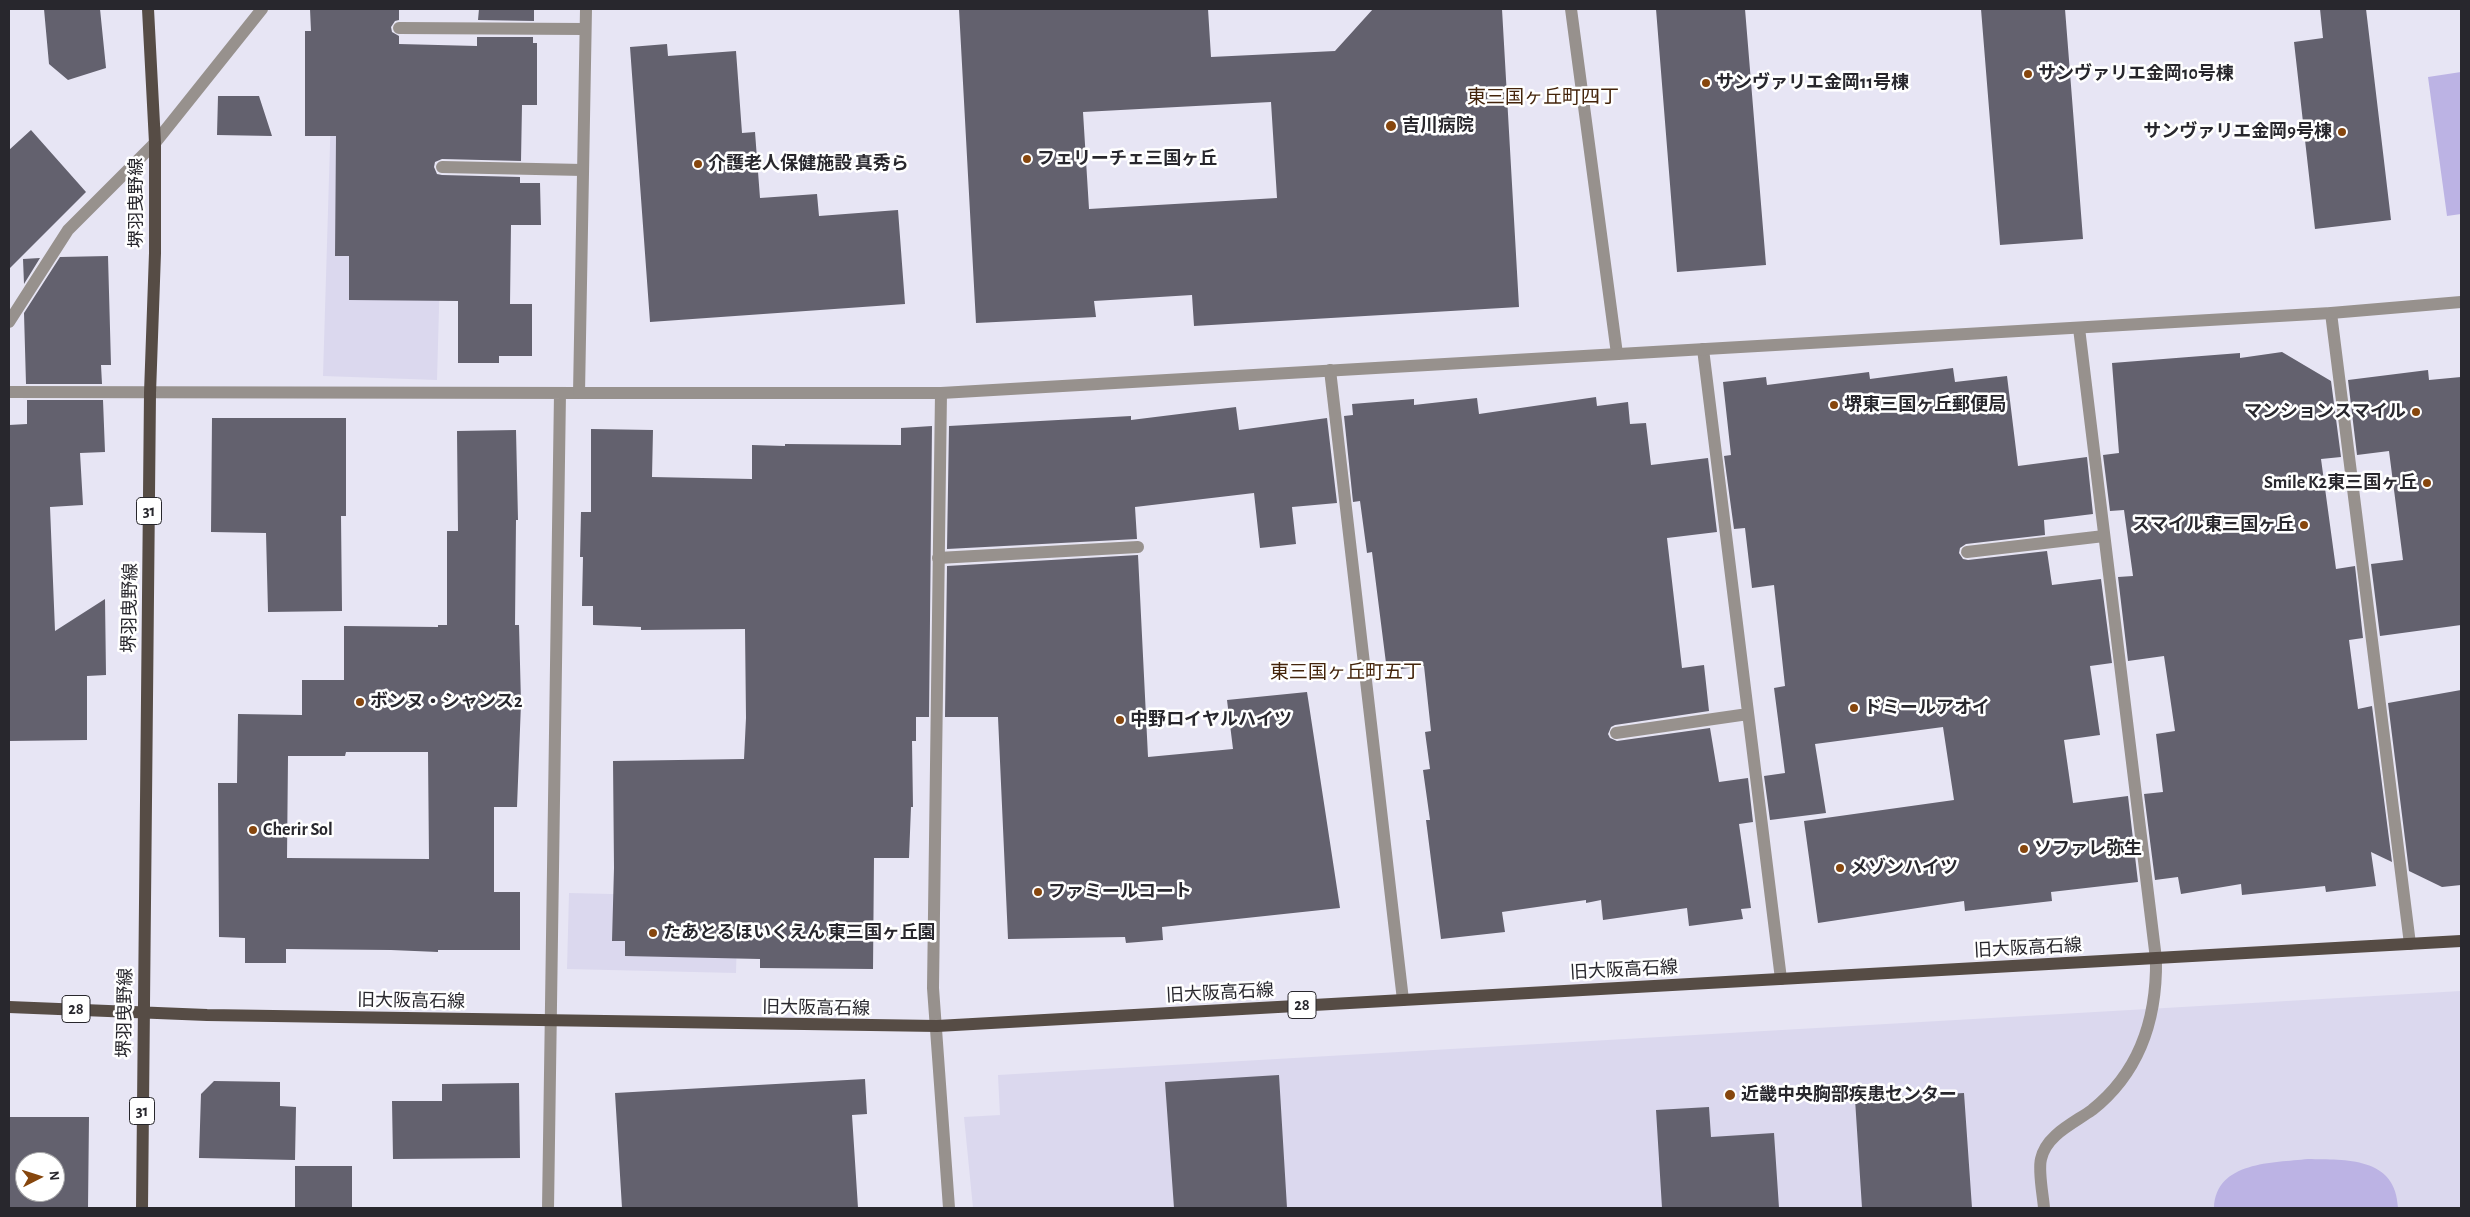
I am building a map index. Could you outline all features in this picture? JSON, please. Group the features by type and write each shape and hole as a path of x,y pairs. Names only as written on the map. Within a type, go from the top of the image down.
{"main road":[{"name":"堺羽曳野線","path":"142,1208 150,393 155,253 155,143 148,9"},
{"name":"旧大阪高石線","path":"9,1007 143,1013 937,1026 2461,941"}],"street":[{"path":"9,322 68,230 155,143 262,9"},
{"path":"579,393 586,9"},
{"path":"1571,9 1617,354"},
{"path":"399,28 585,29"},
{"path":"442,167 582,170"},
{"path":"9,392 941,393 2331,313 2461,302"},
{"path":"2331,313 2410,944"},
{"path":"2044,1208 2041,1159 2055,1134 2092,1110 2116,1088 2139,1054 2157,990 2156,959 2079,328"},
{"path":"1703,349 1782,979"},
{"path":"1330,370 1404,1000"},
{"path":"548,1208 560,393"},
{"path":"941,393 933,988 949,1208"},
{"path":"1967,552 2104,536"},
{"path":"938,558 1138,547"},
{"path":"1616,733 1748,714"}],"shaded area":[{"path":"2461,72 2461,214 2447,216 2428,77"},
{"path":"331,111 441,236 437,380 323,376"},
{"name":"たあとるほいくえん 東三国ヶ丘園","path":"569,893 738,897 736,973 567,969"},
{"name":"近畿中央胸部疾患センター","path":"2461,991 2461,1208 973,1208 964,1117 1000,1115 998,1075"},
{"path":"2308,1159 2352,1161 2366,1164 2378,1170 2388,1179 2395,1191 2398,1208 2214,1208 2217,1193 2225,1181 2235,1173 2263,1164"}],"building":[{"path":"44,9 100,9 106,68 68,80 49,64"},
{"path":"310,9 399,9 399,20 395,21 391,27 392,32 399,36 399,44 477,46 477,37 533,37 533,43 537,43 537,105 522,105 521,161 442,159 435,162 434,167 437,174 442,175 520,177 520,183 540,183 541,225 511,225 510,304 532,304 532,356 499,356 499,363 458,363 458,301 349,300 349,256 335,256 336,136 305,136 305,31 311,31"},
{"path":"479,9 534,9 534,21 478,20"},
{"path":"959,9 1208,9 1211,57 1335,51 1373,9 1502,9 1519,307 1194,326 1192,295 1094,301 1096,317 976,323","holes":["1271,102 1277,198 1089,209 1083,112"]},
{"name":"サンヴァリエ金岡11号棟","path":"1656,9 1745,9 1766,265 1677,272"},
{"name":"サンヴァリエ金岡10号棟","path":"1981,9 2065,9 2083,239 2000,245"},
{"name":"サンヴァリエ金岡9号棟","path":"2320,9 2366,9 2391,220 2315,229 2294,42 2323,38"},
{"name":"介護老人保健施設 真秀ら","path":"667,44 668,56 736,51 742,133 755,132 760,198 817,194 819,216 898,210 905,304 650,322 630,47"},
{"path":"218,96 259,96 272,136 217,135"},
{"path":"31,130 86,192 9,269 9,150"},
{"path":"108,256 111,365 101,365 102,384 26,384 24,313 60,257"},
{"path":"40,258 24,284 23,259"},
{"path":"2282,352 2331,381 2341,457 2321,459 2336,569 2355,566 2363,638 2349,640 2358,709 2372,706 2392,862 2371,852 2376,886 2326,892 2325,886 2242,895 2241,884 2181,894 2178,877 2155,880 2144,794 2163,792 2156,734 2175,731 2164,656 2128,661 2118,577 2133,576 2124,510 2110,511 2103,455 2119,453 2112,363 2240,353 2240,358"},
{"path":"1953,368 1955,382 2007,376 2018,466 2087,457 2093,514 2044,520 2045,535 1966,544 1960,548 1959,553 1963,559 1968,560 2047,551 2052,585 2101,579 2112,663 2090,666 2100,735 2064,740 2073,803 2128,796 2138,882 2051,892 2052,901 1965,911 1964,901 1818,923 1804,821 1954,800 1943,727 1815,744 1826,813 1770,820 1764,776 1785,773 1774,688 1785,686 1774,585 1752,588 1745,528 1734,529 1724,456 1731,455 1723,382 1766,377 1767,385 1869,372 1870,379"},
{"path":"2428,370 2429,380 2461,377 2461,625 2380,636 2371,564 2403,560 2389,451 2357,455 2348,380"},
{"path":"1596,397 1597,406 1628,402 1630,424 1646,423 1651,465 1708,458 1717,532 1667,538 1682,668 1704,665 1709,711 1615,725 1611,727 1608,734 1610,738 1617,741 1710,728 1719,782 1748,778 1753,822 1739,824 1751,908 1741,909 1743,919 1689,926 1687,908 1603,920 1601,900 1586,903 1586,900 1502,912 1505,932 1441,939 1426,820 1430,820 1423,770 1430,769 1425,732 1431,731 1424,666 1387,671 1372,552 1367,553 1360,501 1353,502 1344,416 1353,415 1352,404 1414,399 1414,405 1477,398 1479,414"},
{"path":"27,400 103,400 105,452 80,453 83,505 50,507 55,631 105,599 106,675 87,676 87,740 9,741 9,425 27,424"},
{"path":"1236,407 1239,430 1327,418 1337,503 1292,507 1296,544 1260,548 1254,493 1135,507 1137,539 947,549 949,426 1131,416 1131,420"},
{"path":"212,418 346,418 346,516 341,516 342,611 268,612 266,533 211,532"},
{"path":"932,426 929,717 916,717 916,741 912,741 913,807 911,807 909,858 874,858 873,969 760,968 760,959 625,956 625,941 612,941 614,868 613,761 744,759 746,718 745,629 641,630 641,627 593,625 593,606 582,606 583,557 580,557 581,512 591,512 591,429 653,430 652,477 752,479 752,445 901,445 901,428"},
{"path":"516,430 518,520 516,520 515,625 519,625 521,703 517,807 494,807 494,892 520,892 520,950 438,950 438,952 286,949 286,963 245,963 245,938 219,937 218,783 237,783 238,714 302,715 302,680 344,680 344,626 438,627 438,625 447,625 447,531 458,531 457,431","holes":["346,752 428,752 429,859 287,858 288,756 345,756"]},
{"path":"1138,555 1148,757 1233,749 1227,700 1307,692 1340,908 1162,927 1163,940 1126,943 1125,937 1008,939 998,717 945,717 947,566"},
{"path":"2461,690 2461,885 2442,887 2409,871 2388,703"},
{"path":"1279,1075 1287,1208 1174,1208 1165,1082"},
{"path":"865,1079 867,1114 852,1115 858,1208 622,1208 615,1093"},
{"path":"214,1081 280,1082 280,1106 296,1107 295,1160 199,1158 201,1094"},
{"path":"519,1083 520,1158 393,1159 392,1101 442,1101 442,1084"},
{"path":"1964,1093 1972,1208 1862,1208 1855,1099"},
{"path":"1709,1107 1711,1137 1774,1133 1779,1208 1662,1208 1656,1110"},
{"path":"9,1117 89,1117 88,1208 9,1208"},
{"path":"295,1166 352,1166 352,1208 295,1208"}],"place":[{"name":"サンヴァリエ金岡10号棟","path":"2028,74"},
{"name":"サンヴァリエ金岡11号棟","path":"1706,83"},
{"name":"吉川病院","path":"1391,126"},
{"name":"サンヴァリエ金岡9号棟","path":"2342,132"},
{"name":"フェリーチェ三国ヶ丘","path":"1027,159"},
{"name":"介護老人保健施設 真秀ら","path":"698,164"},
{"name":"堺東三国ヶ丘郵便局","path":"1834,405"},
{"name":"マンションスマイル","path":"2416,412"},
{"name":"Smile K2東三国ヶ丘","path":"2427,483"},
{"name":"スマイル東三国ヶ丘","path":"2304,525"},
{"name":"ボンヌ・シャンス2","path":"360,702"},
{"name":"ドミールアオイ","path":"1854,708"},
{"name":"中野ロイヤルハイツ","path":"1120,720"},
{"name":"Cherir Sol","path":"253,830"},
{"name":"ソファレ弥生","path":"2024,849"},
{"name":"メゾンハイツ","path":"1840,868"},
{"name":"ファミールコート","path":"1038,892"},
{"name":"たあとるほいくえん 東三国ヶ丘園","path":"653,933"},
{"name":"近畿中央胸部疾患センター","path":"1730,1095"}],"district":[{"name":"東三国ヶ丘町四丁","path":"1543,97"},
{"name":"東三国ヶ丘町五丁","path":"1346,672"}]}
